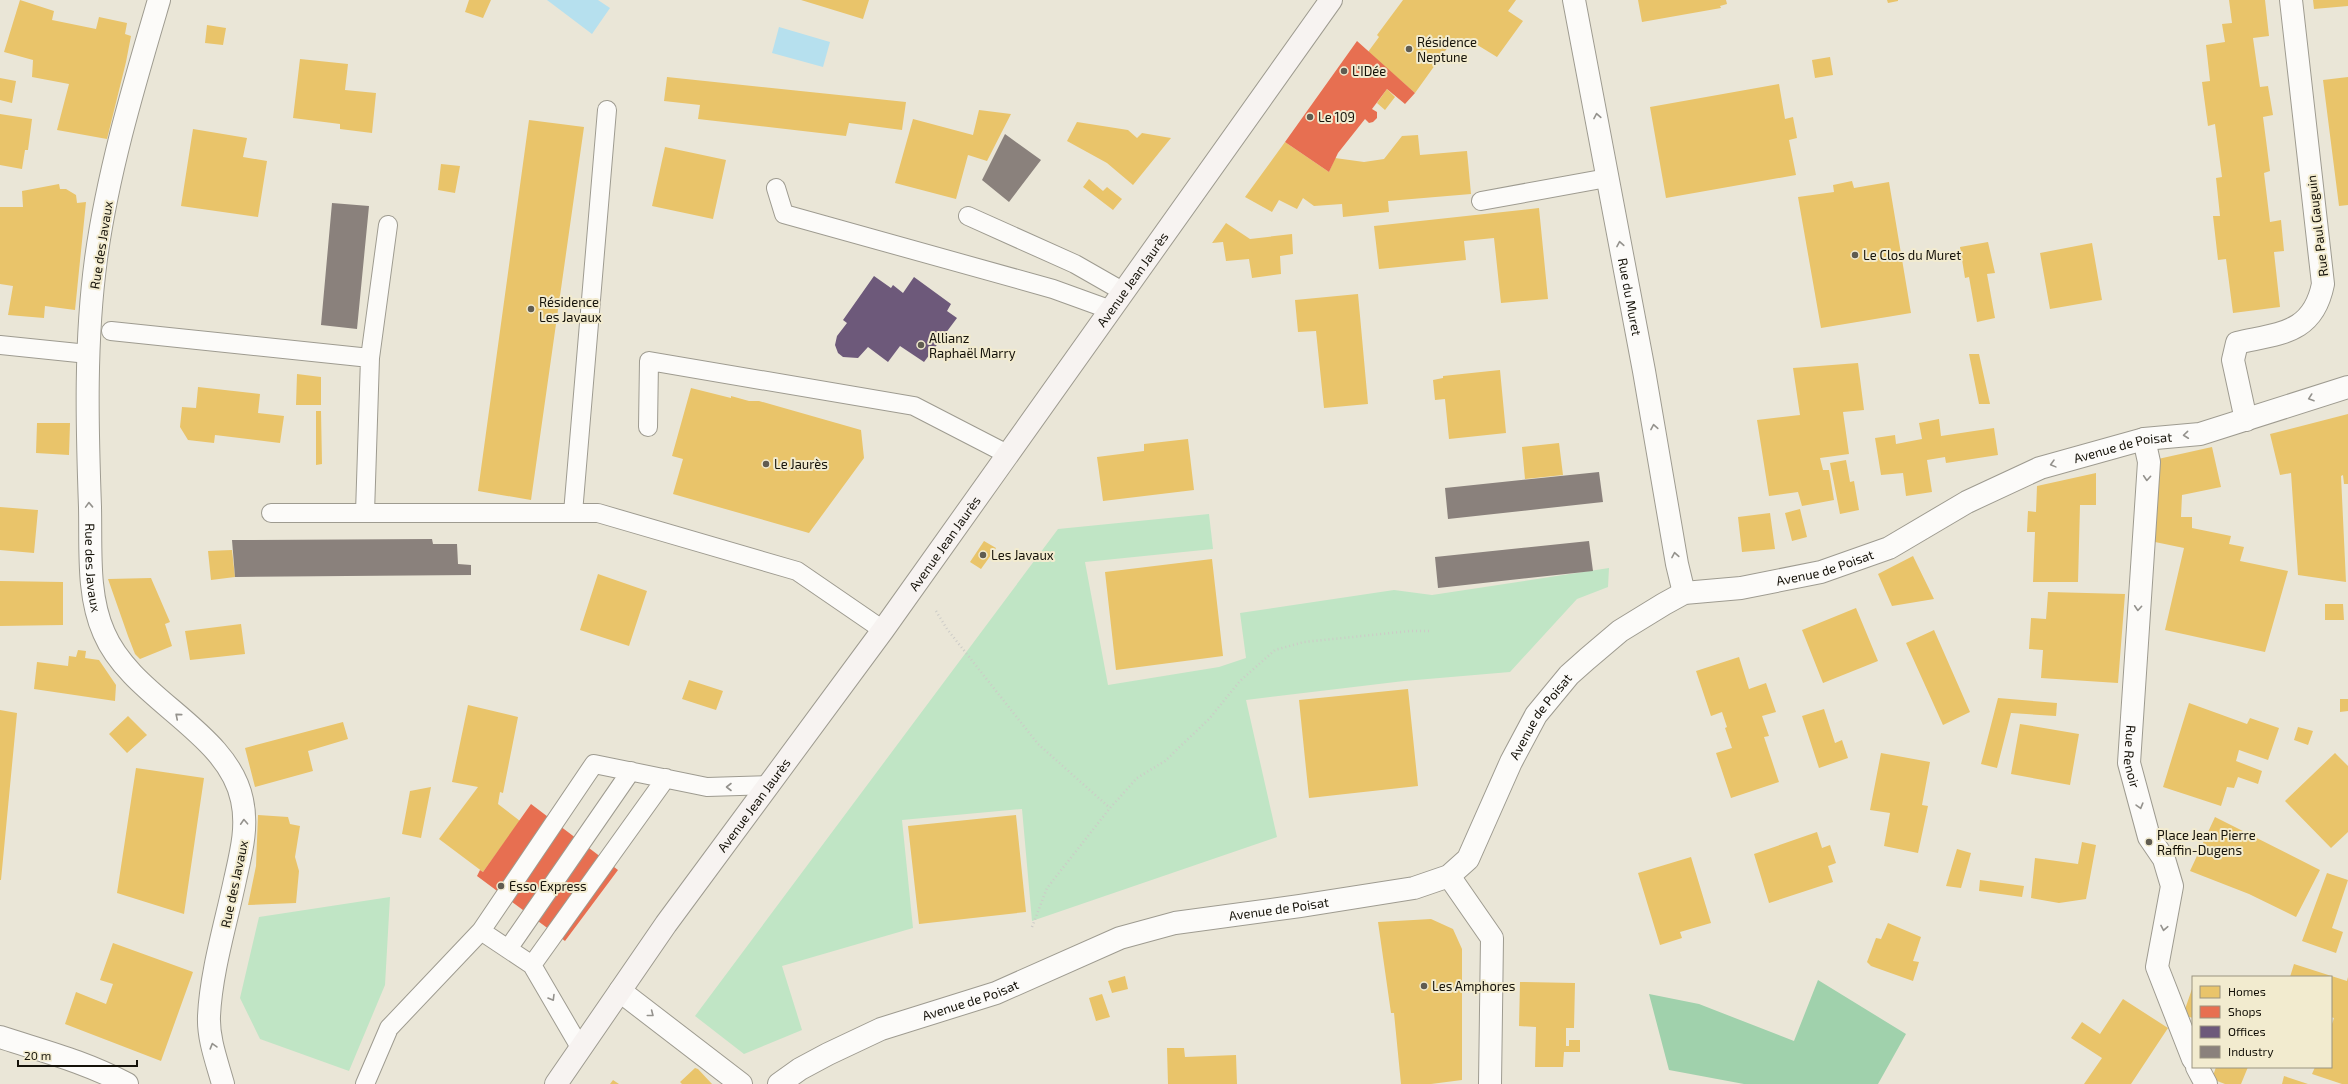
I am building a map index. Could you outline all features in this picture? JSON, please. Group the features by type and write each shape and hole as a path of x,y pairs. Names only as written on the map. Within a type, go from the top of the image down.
{"main road":[{"name":"Avenue Jean Jaurès","path":"556,1084 620,991 768,785 883,630 1009,455 1110,310 1331,0"}],"street":[{"name":"Rue des Javaux","path":"159,0 116,157 96,257 88,354 88,460 93,592 104,633 113,650 135,680 188,724 217,754 231,772 242,800 245,836 217,967 209,1018 210,1038 223,1084"},
{"name":"Rue du Muret","path":"1574,0 1644,371 1677,564 1684,593"},
{"name":"Rue Paul Gauguin","path":"2246,420 2233,360 2237,343 2292,331 2308,317 2320,300 2323,284 2291,0"},
{"name":"Avenue de Poisat","path":"779,1084 800,1069 881,1029 996,993 1120,938 1175,923 1300,906 1414,888 1448,876 1468,859 1523,737 1536,715 1569,675 1620,631 1684,593 1741,588 1835,567 1889,548 1967,502 2040,468 2144,439 2200,434 2348,387"},
{"name":"Rue Renoir","path":"2144,439 2148,462 2128,763 2149,838 2164,859 2172,886 2157,967 2192,1056"},
{"path":"1448,876 1492,938 1490,1084"},
{"path":"620,991 741,1084"},
{"path":"0,1037 22,1042 94,1067 127,1084"},
{"path":"2197,1068 2206,1084"}],"lane":[{"path":"573,513 607,110"},
{"path":"1481,200 1607,178"},
{"path":"776,188 784,214 1053,289 1110,310"},
{"path":"968,216 1075,264 1124,292"},
{"path":"365,513 370,358 388,225"},
{"path":"111,331 370,358"},
{"path":"0,345 88,354"},
{"path":"648,427 649,361 914,406 1009,455"},
{"path":"271,512 598,513 797,571 883,630"},
{"path":"365,1084 389,1028 481,931 594,764 707,787 768,785"},
{"path":"508,949 631,771"},
{"path":"532,965 666,778"},
{"path":"481,931 532,965 581,1049"}],"path":[{"path":"935,609 947,629 1038,744 1110,808"},
{"path":"1032,927 1047,888 1110,808 1137,778 1165,761 1209,719 1240,681 1275,650 1304,642 1410,631 1432,631"}],"green space":[{"path":"1209,514 1213,549 1085,562 1108,685 1219,667 1246,658 1240,613 1394,590 1432,595 1609,568 1608,587 1577,599 1510,672 1404,681 1246,700 1277,837 1032,921 1022,809 902,820 913,928 782,966 802,1030 744,1054 695,1016 1058,529"},
{"path":"390,897 385,985 349,1071 260,1039 240,998 259,917"},
{"path":"1818,980 1906,1034 1878,1084 1744,1084 1669,1070 1649,994 1699,1004 1794,1041"}],"water":[{"path":"547,0 598,0 610,8 592,34"},
{"path":"779,27 830,42 823,67 772,53"}],"building: Homes":[{"path":"20,0 54,11 52,20 96,29 99,17 127,23 125,34 131,36 107,139 57,130 69,84 32,77 33,60 4,52"},
{"path":"469,0 491,0 483,18 465,12"},
{"path":"801,0 869,0 863,19"},
{"name":"Résidence Neptune","path":"1403,0 1516,0 1508,11 1523,21 1497,57 1466,38 1461,46 1453,40 1415,93 1368,52 1379,37 1377,35"},
{"path":"1638,0 1726,0 1727,4 1720,6 1721,8 1642,22"},
{"path":"1887,0 1898,0 1898,1 1888,3"},
{"path":"2229,0 2265,0 2269,36 2253,38 2260,87 2268,86 2273,115 2263,117 2270,171 2264,173 2270,222 2281,220 2284,251 2274,252 2280,307 2233,313 2226,259 2218,260 2213,216 2220,216 2216,178 2222,177 2215,124 2208,126 2202,82 2210,81 2206,45 2225,42 2222,24 2232,23"},
{"path":"2313,0 2348,0 2348,6 2314,9"},
{"path":"207,25 226,28 223,45 205,43"},
{"path":"1830,57 1833,75 1815,78 1812,60"},
{"path":"300,59 348,64 345,90 376,93 372,133 340,129 340,124 293,118"},
{"path":"667,77 906,102 902,130 849,123 846,136 698,119 700,105 664,101"},
{"path":"2348,77 2348,205 2339,206 2323,80"},
{"path":"0,78 16,81 12,103 0,100"},
{"path":"1779,84 1785,119 1793,117 1797,138 1789,140 1796,175 1666,198 1650,107"},
{"path":"1387,89 1395,97 1385,110 1377,103"},
{"path":"979,110 1011,114 987,161 968,155 956,199 895,183 913,119 973,135"},
{"path":"0,114 32,119 28,150 25,150 22,169 0,165"},
{"name":"Résidence Les Javaux","path":"529,120 584,127 531,500 478,491"},
{"path":"1077,122 1128,130 1137,138 1142,133 1171,138 1133,185 1107,163 1067,141"},
{"path":"193,129 247,138 243,157 267,161 258,217 181,206"},
{"path":"1418,135 1420,155 1467,151 1471,194 1388,201 1389,212 1343,217 1342,204 1314,206 1303,198 1297,209 1279,200 1272,212 1245,197 1285,142 1329,172 1335,158 1364,162 1384,159 1402,136"},
{"path":"665,147 726,160 713,219 652,206"},
{"path":"441,164 460,166 455,193 438,190"},
{"path":"1089,179 1103,191 1107,187 1122,199 1113,210 1083,187"},
{"name":"Le Clos du Muret","path":"1852,181 1854,188 1889,182 1911,313 1821,328 1798,197 1834,192 1833,185"},
{"path":"59,184 60,189 66,189 76,195 77,203 86,202 75,310 45,306 44,318 8,315 13,286 0,284 0,207 23,207 22,191"},
{"path":"1539,208 1548,299 1501,303 1494,238 1464,241 1466,260 1379,269 1374,226"},
{"path":"1226,223 1250,239 1292,234 1293,254 1280,256 1281,274 1252,278 1249,259 1226,261 1223,242 1212,243"},
{"path":"1988,242 1995,273 1987,274 1995,318 1977,322 1969,277 1965,278 1960,247"},
{"path":"2092,243 2102,300 2050,309 2040,253"},
{"path":"1358,294 1368,404 1324,408 1316,331 1298,332 1295,300"},
{"path":"1969,354 1979,354 1990,404 1979,404"},
{"path":"1858,363 1864,410 1843,412 1849,454 1820,458 1823,470 1829,470 1834,500 1802,506 1798,492 1769,496 1757,420 1800,415 1793,368"},
{"path":"1500,370 1506,433 1449,439 1445,399 1435,400 1433,380 1443,378 1443,376"},
{"path":"297,374 321,377 321,405 296,405"},
{"path":"198,387 260,394 258,413 284,416 280,443 215,435 214,443 188,440 180,427 182,407 196,408"},
{"name":"Le Jaurès","path":"691,388 731,398 731,396 749,401 759,401 861,430 864,458 809,533 673,494 683,459 672,456"},
{"path":"316,411 321,411 322,464 316,465"},
{"path":"2348,414 2348,484 2344,484 2343,475 2341,476 2346,582 2298,575 2291,473 2280,475 2270,434"},
{"path":"1939,419 1941,436 1994,428 1998,455 1946,463 1945,457 1927,460 1932,492 1906,496 1903,473 1881,475 1875,438 1895,435 1896,444 1922,439 1919,423"},
{"path":"37,423 70,423 69,455 36,453"},
{"path":"1188,439 1194,490 1103,501 1097,457 1144,451 1144,444"},
{"path":"1559,443 1563,475 1525,479 1522,447"},
{"path":"2212,447 2221,487 2182,495 2181,517 2192,517 2192,528 2231,536 2229,544 2244,547 2240,561 2288,571 2265,652 2165,630 2184,548 2155,542 2158,459"},
{"path":"1846,460 1850,482 1854,481 1859,510 1840,514 1830,463"},
{"path":"2096,473 2096,505 2080,505 2078,582 2033,582 2035,532 2027,532 2028,511 2036,512 2037,486"},
{"path":"0,507 38,510 34,553 0,550"},
{"path":"1800,509 1807,537 1792,541 1785,513"},
{"path":"1770,513 1775,549 1742,552 1738,517"},
{"name":"Les Javaux","path":"984,541 996,548 981,569 970,562"},
{"path":"232,550 235,577 211,580 208,551"},
{"path":"1913,556 1934,599 1892,606 1878,574"},
{"path":"1212,559 1223,656 1116,670 1105,572"},
{"path":"598,574 647,591 629,646 580,630"},
{"path":"151,578 170,622 165,624 172,646 140,659 135,654 108,579"},
{"path":"0,581 63,582 63,625 0,626"},
{"path":"2048,592 2125,594 2118,683 2041,678 2043,650 2029,649 2031,618 2046,619"},
{"path":"2325,604 2343,604 2344,620 2325,620"},
{"path":"1856,608 1878,661 1823,683 1802,630"},
{"path":"241,624 245,654 190,660 185,631"},
{"path":"1934,630 1970,712 1943,725 1906,643"},
{"path":"78,650 86,651 85,658 99,660 116,685 115,701 34,689 37,662 68,666 69,656 76,657"},
{"path":"1739,657 1749,689 1766,683 1776,712 1762,716 1769,736 1764,737 1779,782 1731,798 1716,753 1732,748 1725,728 1727,727 1722,712 1711,716 1696,671"},
{"path":"689,680 723,691 716,710 682,699"},
{"path":"1408,689 1418,786 1309,798 1299,700"},
{"path":"1998,698 2057,703 2056,716 2011,713 1997,768 1981,764"},
{"path":"2340,699 2348,699 2348,711 2340,712"},
{"path":"2189,703 2247,724 2250,718 2279,728 2268,760 2239,750 2236,761 2262,771 2258,784 2238,777 2234,788 2227,787 2221,806 2163,787"},
{"path":"468,705 518,717 503,793 500,792 498,804 520,821 483,872 439,839 478,787 452,782"},
{"path":"1824,709 1835,743 1842,740 1848,758 1819,768 1802,716"},
{"path":"0,710 17,713 1,880 0,880"},
{"path":"128,716 147,735 127,753 109,734"},
{"path":"343,722 348,739 308,751 313,771 255,787 245,748"},
{"path":"2020,724 2079,734 2070,785 2011,774"},
{"path":"2298,727 2313,731 2308,745 2294,740"},
{"path":"1881,753 1930,762 1922,805 1928,806 1918,853 1884,846 1890,813 1870,810"},
{"path":"2335,753 2348,766 2348,832 2331,848 2285,801"},
{"path":"136,768 204,778 184,914 117,893"},
{"path":"431,787 421,838 402,834 410,791"},
{"path":"258,815 288,817 290,824 300,826 295,857 299,871 296,903 248,905 256,866"},
{"path":"1016,815 1026,912 919,924 908,826"},
{"path":"2215,817 2320,870 2296,917 2249,894 2190,871"},
{"path":"1817,832 1822,848 1830,845 1836,863 1828,866 1833,882 1769,903 1754,854"},
{"path":"2082,842 2096,845 2086,899 2059,903 2031,898 2035,858 2078,864"},
{"path":"1957,849 1971,853 1961,888 1946,886"},
{"path":"1691,857 1711,923 1680,932 1682,938 1660,945 1638,873"},
{"path":"2327,873 2348,880 2332,928 2343,932 2336,953 2302,941"},
{"path":"1980,880 2024,886 2022,897 1979,891"},
{"name":"Les Amphores","path":"1431,919 1453,929 1462,949 1462,1080 1431,1084 1401,1084 1394,1013 1391,1013 1378,922"},
{"path":"1888,923 1921,937 1913,961 1919,962 1913,981 1871,966 1867,962 1876,938 1881,939"},
{"path":"113,943 193,972 161,1061 65,1024 76,992 106,1004 113,984 100,980"},
{"path":"2294,964 2331,976 2290,976"},
{"path":"1125,976 1128,989 1112,993 1108,981"},
{"path":"2332,976 2347,981 2348,977 2348,1084 2342,1084 2312,1074 2315,1068 2332,1068 2332,1024 2334,1018 2332,1017"},
{"path":"1520,982 1575,983 1574,1028 1566,1028 1566,1046 1569,1046 1569,1040 1580,1040 1580,1052 1564,1052 1563,1067 1535,1067 1536,1027 1519,1026"},
{"path":"2192,989 2192,1018 2183,1015"},
{"path":"1102,994 1110,1017 1096,1021 1089,998"},
{"path":"2123,999 2168,1028 2131,1084 2084,1084 2102,1058 2071,1038 2082,1022 2100,1034"},
{"path":"1167,1048 1184,1048 1185,1057 1236,1055 1237,1084 1168,1084"},
{"path":"695,1068 698,1069 712,1084 682,1084 680,1082"},
{"path":"2216,1068 2248,1068 2241,1084 2225,1084 2212,1079"},
{"path":"2284,1076 2308,1084 2282,1084"},
{"path":"613,1080 619,1084 610,1084"}],"building: Shops":[{"path":"1357,41 1415,93 1405,104 1387,89 1372,109 1377,112 1377,118 1373,122 1369,123 1365,119 1338,153 1329,172 1285,142"},
{"path":"531,804 618,870 565,941 477,876 480,870 483,872"}],"building: Offices":[{"path":"874,276 891,288 893,285 903,293 914,277 951,304 947,311 957,318 924,362 900,346 888,362 868,347 858,358 843,357 838,353 835,345 837,336 847,323 843,320"}],"building: Industry":[{"path":"1005,134 1041,160 1009,202 982,180"},
{"path":"332,203 369,206 357,329 321,325"},
{"path":"1599,472 1603,502 1448,519 1445,488"},
{"path":"432,539 433,544 457,544 458,564 471,565 471,575 235,577 232,540"},
{"path":"1589,541 1593,571 1438,588 1435,557"}],"place":[{"name":"Résidence Neptune","path":"1409,49"},
{"name":"L'IDée","path":"1344,71"},
{"name":"Le 109","path":"1310,117"},
{"name":"Le Clos du Muret","path":"1855,255"},
{"name":"Résidence Les Javaux","path":"531,309"},
{"name":"Allianz Raphaël Marry","path":"921,345"},
{"name":"Le Jaurès","path":"766,464"},
{"name":"Les Javaux","path":"983,555"},
{"name":"Place Jean Pierre Raffin-Dugens","path":"2149,842"},
{"name":"Esso Express","path":"501,886"},
{"name":"Les Amphores","path":"1424,986"}]}
